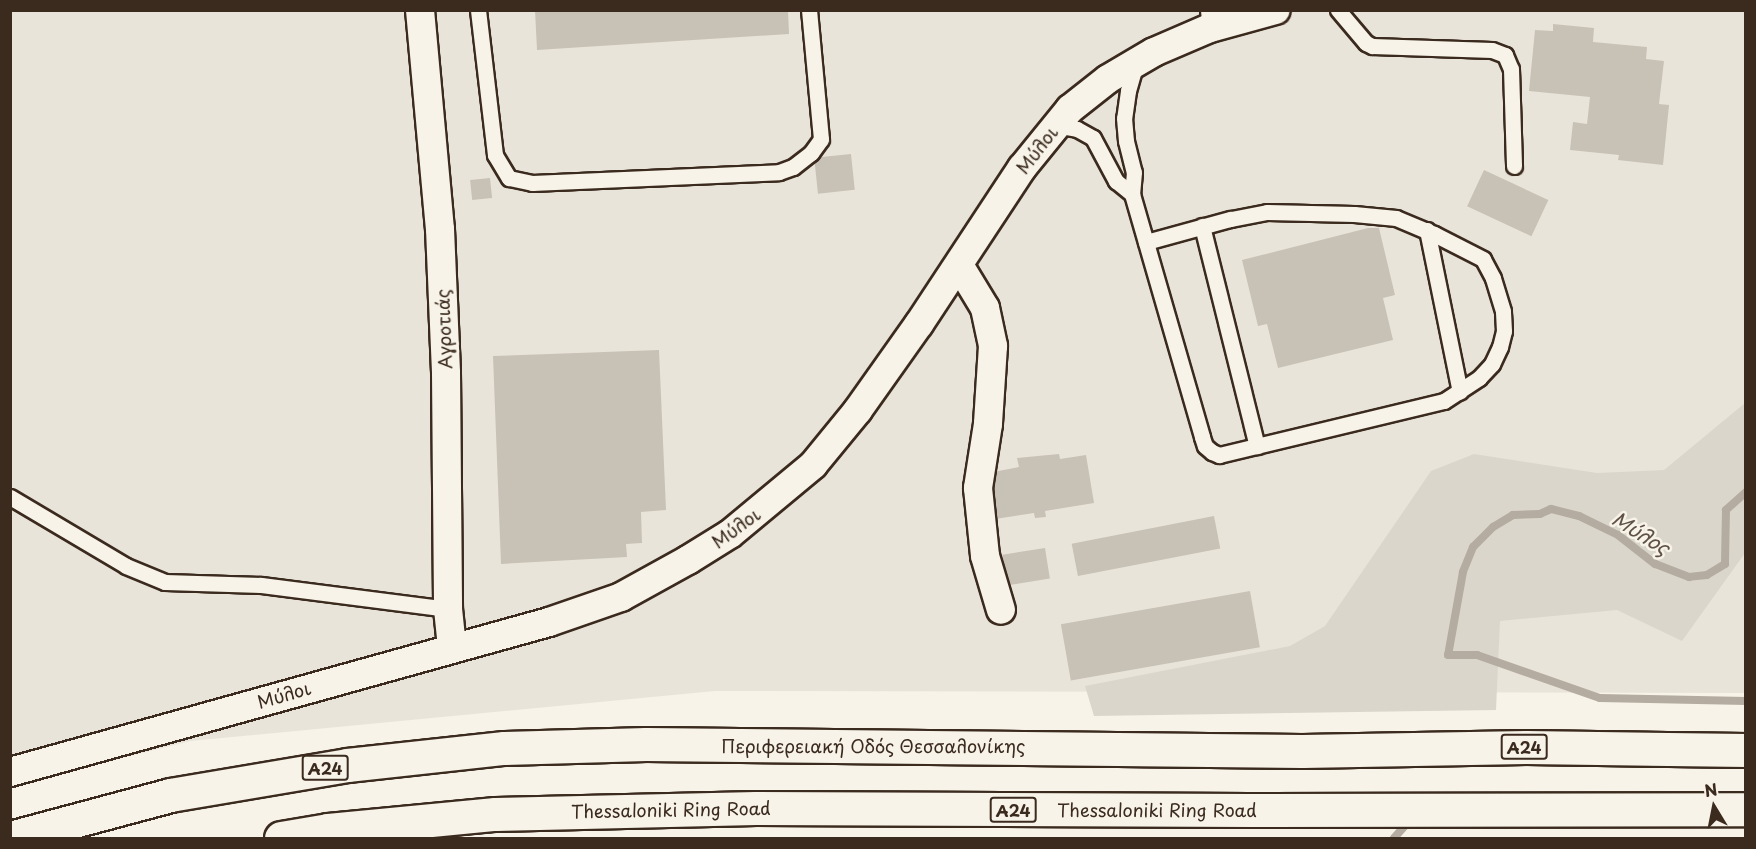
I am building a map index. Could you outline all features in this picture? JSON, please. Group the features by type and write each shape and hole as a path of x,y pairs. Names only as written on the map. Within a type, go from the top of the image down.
{"highway":[{"name":"Περιφερειακή Οδός Θεσσαλονίκης","path":"10,838 171,795 347,765 504,748 646,744 1302,751 1526,747 1746,750"},
{"name":"Thessaloniki Ring Road","path":"281,838 328,830 495,814 756,808 1230,810 1746,808"}],"street":[{"name":"Μύλοι","path":"10,772 452,647 549,622 621,597 730,534 813,465 858,410 959,265 1009,187 1055,125 1087,94 1137,60 1209,20 1276,10"},
{"name":"Αγροτιάς","path":"420,11 440,229 446,373 448,609 452,647"},
{"path":"959,265 985,308 992,339 991,387 978,488 985,556 1002,610"}],"lane":[{"path":"420,11 427,10"},
{"path":"478,10 495,155 509,178 532,183 779,172 793,167 811,153 822,139 808,10"},
{"path":"1338,10 1366,43 1372,46 1492,50 1505,55 1511,69 1514,166"},
{"path":"1137,60 1128,91 1124,126 1134,172 1132,194 1205,446 1220,454 1413,410 1460,392 1479,378 1495,360 1503,337 1503,311 1493,278 1483,259 1427,230 1387,216 1282,212 1241,216 1146,242"},
{"path":"1055,125 1077,129 1093,138 1116,181 1132,194"},
{"path":"1202,226 1257,446"},
{"path":"1427,230 1460,392"},
{"path":"10,496 126,566 165,582 261,585 448,609"}],"shaded area":[{"path":"10,11 1745,11 1745,693 715,691 190,741 11,786"},
{"path":"1745,403 1745,553 1682,641 1617,610 1500,621 1496,710 1094,716 1085,686 1290,646 1325,626 1431,471 1474,454 1597,473 1664,470"}],"building":[{"path":"535,10 788,10 789,34 537,50"},
{"path":"1553,24 1594,28 1593,42 1647,47 1646,59 1664,61 1659,104 1669,105 1663,165 1618,160 1619,155 1570,150 1573,122 1587,124 1590,97 1529,91 1535,30 1553,31"},
{"path":"851,154 855,190 818,194 814,158"},
{"path":"1484,170 1548,200 1531,236 1467,206"},
{"path":"490,178 492,198 472,200 470,180"},
{"path":"1368,228 1379,228 1395,295 1383,298 1393,340 1278,368 1267,324 1258,326 1242,260"},
{"path":"659,350 666,510 641,512 642,543 626,544 627,557 501,564 493,356"},
{"path":"1059,454 1060,459 1086,455 1094,503 1045,511 1046,517 1035,518 1034,513 995,519 988,473 1019,467 1017,458"},
{"path":"1214,516 1220,548 1078,576 1072,544"},
{"path":"1045,548 1050,579 1007,585 1003,555"},
{"path":"1250,591 1260,647 1071,680 1061,624"}],"waterway":[{"name":"Μύλος","path":"1746,492 1726,510 1725,564 1707,575 1689,577 1655,564 1618,535 1579,516 1551,509 1540,514 1513,515 1493,527 1473,547 1463,572 1448,655 1477,655 1600,698 1746,701"},
{"path":"1394,838 1410,820"}]}
